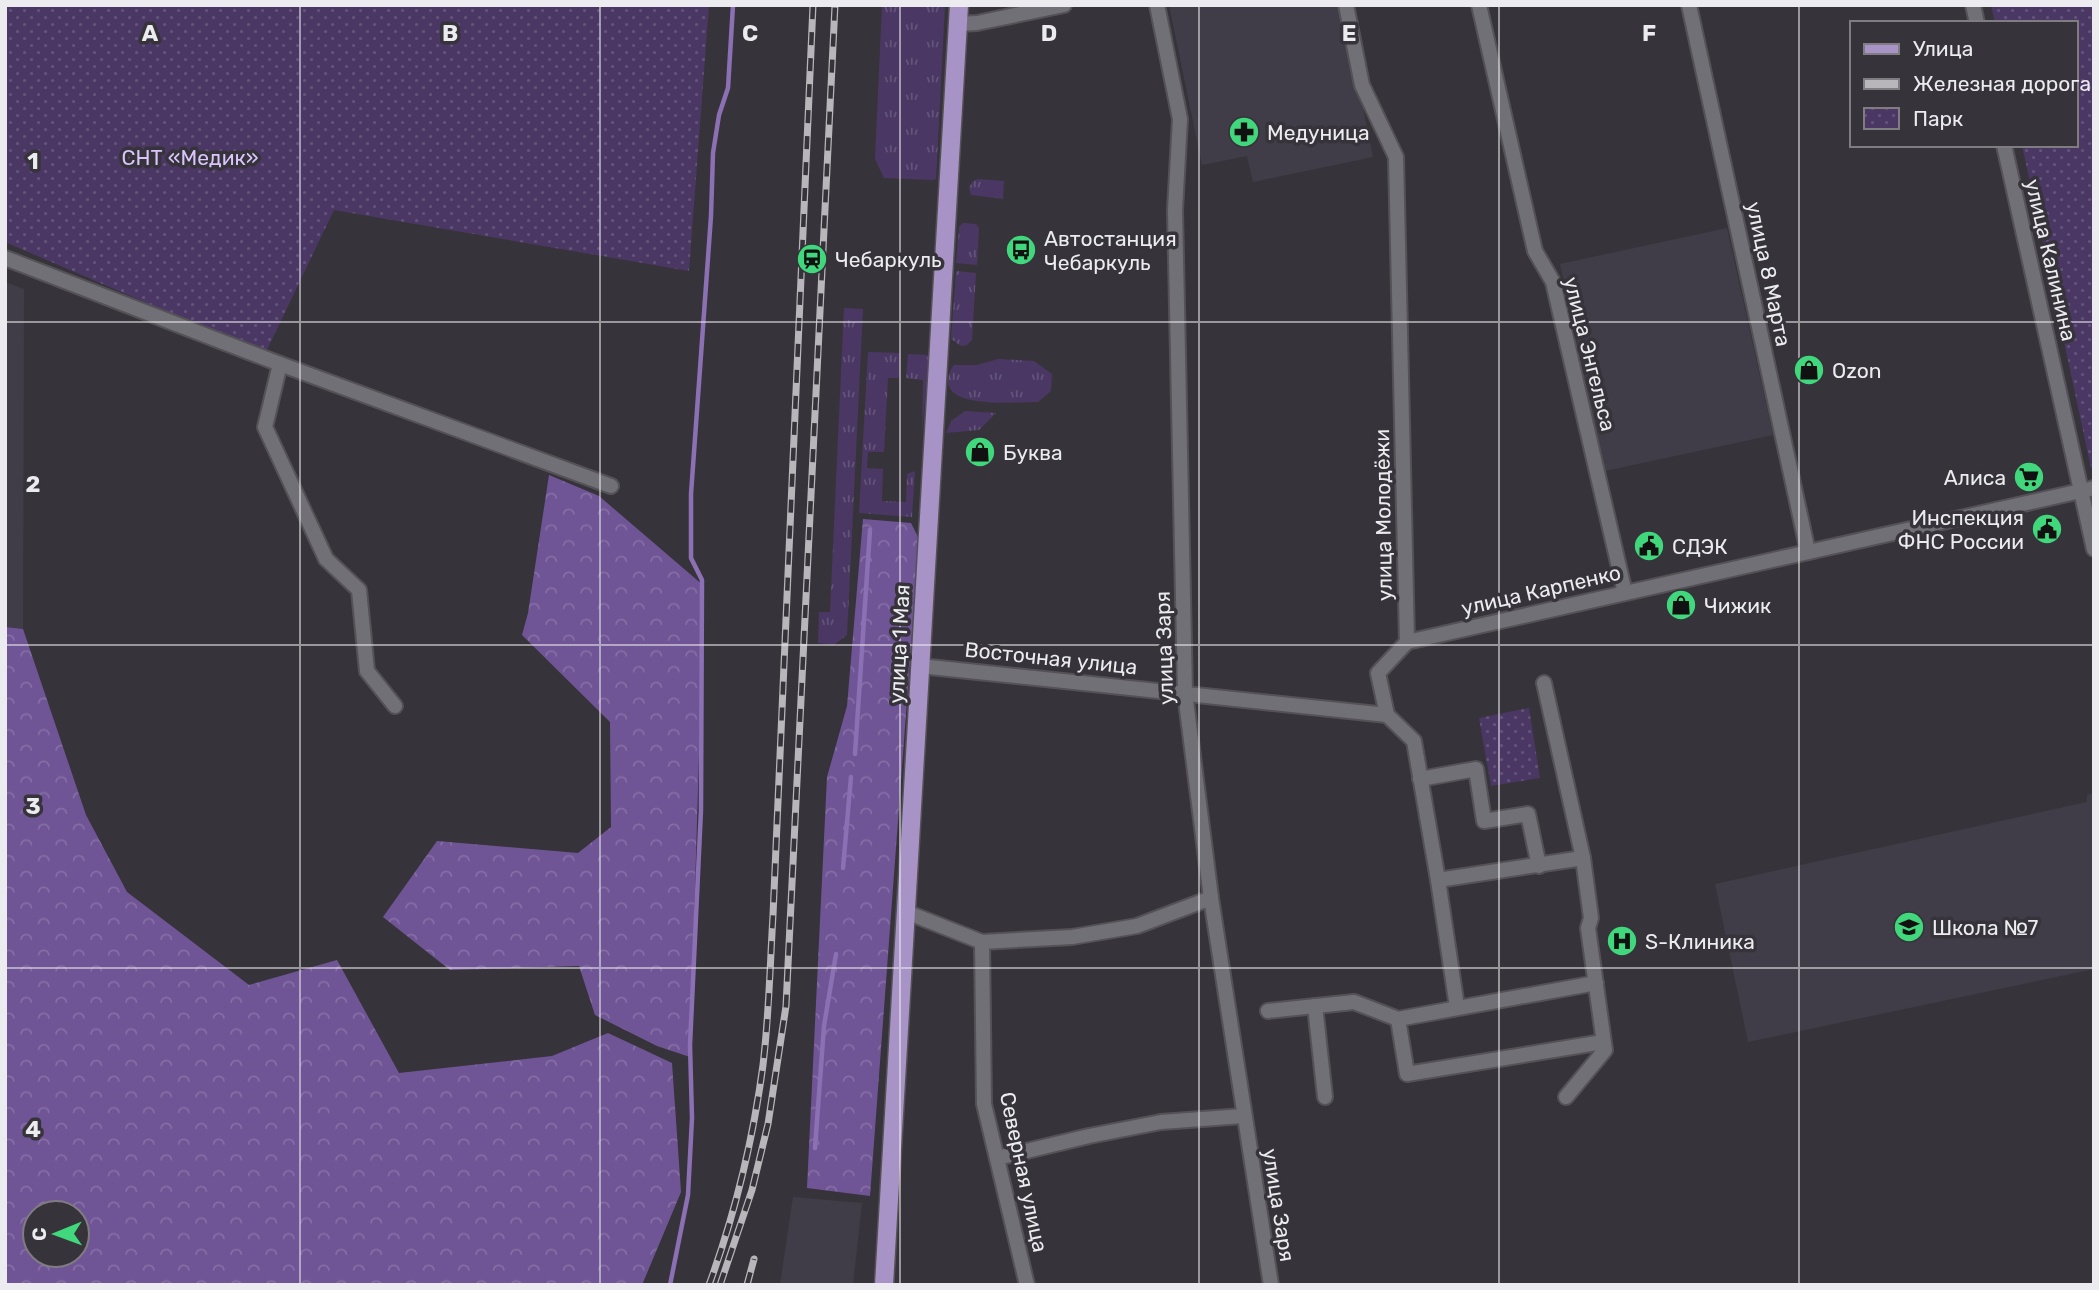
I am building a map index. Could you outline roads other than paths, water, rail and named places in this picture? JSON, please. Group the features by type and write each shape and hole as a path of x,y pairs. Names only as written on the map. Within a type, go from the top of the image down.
{"main road":[{"name":"улица 1 Мая","path":"884,1285 959,5"}],"street":[{"path":"957,24 976,23 1064,5"},
{"name":"улица Заря","path":"1157,5 1180,119 1175,210 1185,693 1211,898 1271,1285"},
{"name":"улица Молодёжи","path":"1346,5 1362,85 1396,157 1407,642"},
{"name":"улица Энгельса","path":"1479,5 1535,251 1553,282 1625,593"},
{"name":"улица 8 Марта","path":"1689,5 1808,552"},
{"name":"улица Калинина","path":"2004,147 2087,489 2094,548"},
{"path":"5,258 611,486"},
{"path":"281,364 265,427 326,559 359,590 367,671 395,706"},
{"name":"улица Карпенко","path":"1407,642 2087,489"},
{"path":"1407,642 1378,673 1387,715 1414,741 1457,1007"},
{"name":"Восточная улица","path":"920,666 1387,715"},
{"path":"1544,683 1583,858 1605,1050 1566,1097"},
{"path":"1420,779 1476,769 1484,821 1528,814 1539,866"},
{"path":"1438,880 1583,858"},
{"path":"906,912 982,942 1072,937 1137,926 1211,898"},
{"name":"Северная улица","path":"982,942 984,1104 1027,1285"},
{"path":"1268,1011 1354,1002 1398,1019 1596,983"},
{"path":"1315,1006 1325,1097"},
{"path":"1398,1019 1407,1074 1604,1042"},
{"path":"997,1158 1161,1122 1244,1116"}],"waterway":[{"path":"670,1285 688,1195 692,1118 690,1045 701,810 702,580 691,558 691,494 713,153 719,115 728,88 733,5"},
{"path":"855,754 870,530"},
{"path":"843,868 851,777"},
{"path":"815,1148 824,1026 836,954"}],"railway":[{"path":"709,1285 735,1204 748,1149 759,1093 767,1028 813,5"},
{"path":"720,1285 752,1190 768,1124 786,1006 835,5"},
{"path":"747,1285 754,1259"}],"place":[{"name":"Медуница","path":"1244,132"},
{"name":"Автостанция Чебаркуль","path":"1021,250"},
{"name":"Чебаркуль","path":"812,259"},
{"name":"Ozon","path":"1809,370"},
{"name":"Буква","path":"980,452"},
{"name":"Алиса","path":"2029,477"},
{"name":"Инспекция ФНС России","path":"2047,529"},
{"name":"СДЭК","path":"1649,546"},
{"name":"Чижик","path":"1681,605"},
{"name":"Школа №7","path":"1909,927"},
{"name":"S-Клиника","path":"1622,941"}],"park label":[{"name":"СНТ «Медик»","path":"190,157"}]}
